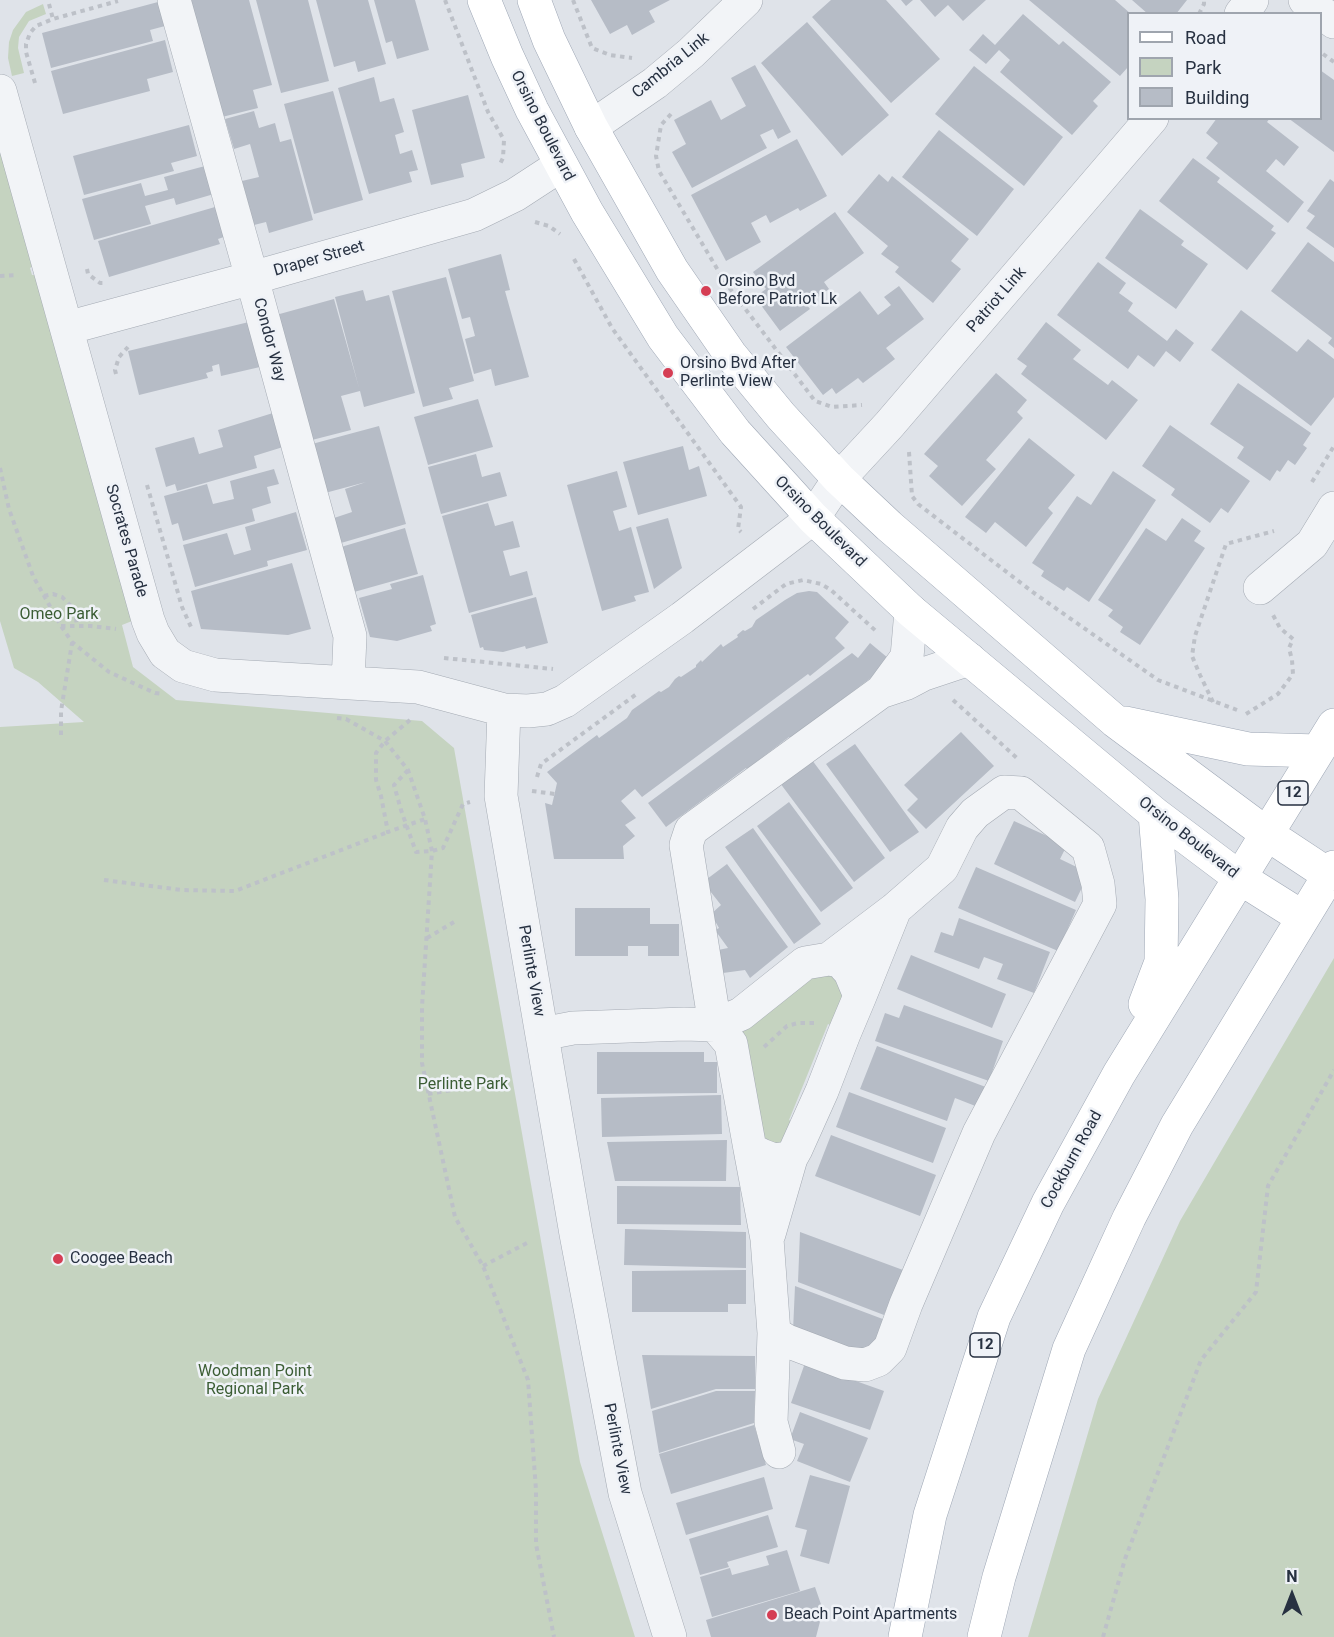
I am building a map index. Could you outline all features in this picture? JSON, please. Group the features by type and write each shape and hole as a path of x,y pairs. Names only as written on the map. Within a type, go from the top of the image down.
{"main road":[{"name":"Orsino Boulevard","path":"484,0 522,88 587,212 663,337 735,432 813,518 911,611 1155,814 1240,879 1302,917"},
{"path":"534,0 549,40 591,127 672,270 730,354 781,416 839,479 896,532 1115,720 1267,834 1332,871 1177,1125 1129,1218 1069,1349 1005,1558 984,1637"},
{"path":"1115,720 1248,749 1326,738"},
{"name":"Cockburn Road","path":"905,1637 930,1515 994,1317 1048,1203 1119,1074 1326,738"},
{"path":"1119,1074 1161,962 1162,899 1155,814"}],"street":[{"name":"Condor Way","path":"174,0 350,636 348,683"},
{"name":"Cambria Link","path":"591,127 655,83 691,53 746,0"},
{"path":"1243,12 1252,0"},
{"path":"1305,0 1321,12"},
{"path":"1322,13 1334,22"},
{"name":"Socrates Parade","path":"0,91 148,620 165,653 183,666 215,675 418,687 504,710"},
{"name":"Patriot Link","path":"839,479 912,398 1150,120"},
{"name":"Draper Street","path":"67,328 474,215 515,195 561,165"},
{"path":"504,710 547,709 565,701 682,618 813,518 839,479"},
{"path":"1260,588 1312,544 1334,508"},
{"path":"779,1452 771,1422 774,1333 767,1239 731,1044 715,1025 686,845 691,830 882,691 907,657 911,611"},
{"path":"882,691 969,659"},
{"name":"Perlinte View","path":"504,710 501,796 578,1246 625,1493 670,1637"},
{"path":"542,1034 592,1027 715,1025 741,1014 806,963 829,958 895,909 942,868 962,828 975,813 1004,792 1021,793 1088,848 1098,884 1100,904 979,1133 906,1304 890,1348 878,1360 865,1365 845,1363 787,1341 774,1333"},
{"path":"767,1239 791,1158 822,1091 895,909"},
{"path":"829,958 840,961 850,972 860,996"},
{"path":"750,1149 774,1160 791,1158"}],"path":[{"path":"445,0 488,112 504,140 502,158 497,169"},
{"path":"573,0 592,48 637,59"},
{"path":"36,86 26,52 26,44 30,33 36,26 118,1"},
{"path":"49,4 53,19"},
{"path":"675,110 661,125 656,156 659,171 725,282 815,401 832,407 860,406 867,402"},
{"path":"86,266 88,274 100,283 108,283"},
{"path":"118,382 115,370 119,357 129,346 136,344"},
{"path":"912,445 909,449 912,496 918,504 1034,593 1158,681 1246,714"},
{"path":"1311,483 1334,446"},
{"path":"147,483 182,607 193,633"},
{"path":"1214,702 1192,656 1195,636 1226,544 1283,528"},
{"path":"736,535 738,530"},
{"path":"753,609 786,584 803,580 821,584 831,590 877,632"},
{"path":"1246,714 1278,694 1293,674 1289,648 1293,639 1280,628 1260,588"},
{"path":"44,596 53,594 62,597 75,609 77,626"},
{"path":"61,626 118,629"},
{"path":"62,735 62,711 72,642"},
{"path":"435,657 556,670"},
{"path":"534,802 532,791 541,764 647,687"},
{"path":"1246,714 1247,721"},
{"path":"388,831 376,780 376,753 385,741 414,716"},
{"path":"408,770 394,784 416,852 443,848 464,804 473,802"},
{"path":"532,791 555,794"},
{"path":"104,880 182,890 235,891 388,831 425,819"},
{"path":"432,851 422,1007 422,1063 455,1217 483,1266 528,1380 536,1490 536,1545 554,1637"},
{"path":"427,938 454,922"},
{"path":"762,1049 787,1026 798,1023 821,1024"},
{"path":"1103,1637 1125,1559 1201,1360 1256,1292 1268,1186 1334,1070"},
{"path":"429,1094 470,1087"},
{"path":"483,1266 528,1243"}],"green space":[{"path":"43,4 46,14 29,21 19,37 18,48 24,73 12,76 8,58 9,42 13,30 26,12"},
{"name":"Woodman Point Regional Park","path":"0,145 33,266 30,268 32,275 36,275 132,621 122,625 133,667 176,700 422,721 454,748 580,1462 635,1637 0,1637 0,727 84,722 38,682 14,668 0,621"},
{"path":"1334,958 1334,1637 1028,1637 1098,1399 1180,1221"},
{"path":"816,969 845,979 840,1029 828,1024 789,1120 799,1125 792,1142 764,1145 742,1034 746,1024"}],"building":[{"path":"191,0 249,0 272,85 253,90 258,108 222,117"},
{"path":"256,0 308,0 329,81 281,93"},
{"path":"316,0 368,0 386,64 358,72 355,61 334,67"},
{"path":"374,0 415,0 429,50 397,59 392,41 386,43"},
{"path":"591,0 670,0 649,11 655,22 632,35 627,25 610,34"},
{"path":"831,0 886,0 940,59 891,103 812,17"},
{"path":"901,0 913,0 906,6"},
{"path":"920,0 986,0 963,21 948,5 935,17"},
{"path":"1029,0 1115,0 1129,12 1127,68 1120,76"},
{"path":"1132,0 1187,0 1178,12 1146,12"},
{"path":"158,2 165,26 150,30 153,41 51,68 42,33"},
{"path":"1023,14 1059,45 1063,41 1111,82 1093,101 1098,106 1072,135 1000,72 1010,60 999,50 986,64 969,50 983,34 995,45"},
{"path":"807,22 889,115 842,156 761,63"},
{"path":"165,40 173,72 147,79 150,91 63,114 51,71"},
{"path":"755,65 791,132 778,139 773,129 760,135 767,148 692,188 672,152 686,144 674,120 711,100 721,120 746,106 731,78"},
{"path":"974,66 1063,137 1024,186 935,114"},
{"path":"1322,71 1334,80 1334,152 1291,120 1322,120"},
{"path":"374,77 380,102 394,98 404,132 395,135 400,154 412,150 418,170 409,172 412,182 369,194 338,88"},
{"path":"333,91 363,200 314,214 284,104"},
{"path":"468,95 485,158 461,164 464,177 431,185 412,110"},
{"path":"254,111 259,128 275,123 280,142 291,139 313,220 269,233 266,222 254,225 242,181 259,177 250,144 234,149 225,119"},
{"path":"1216,120 1268,120 1267,122 1299,147 1284,166 1276,159 1266,171 1304,202 1288,223 1206,158 1218,143 1206,133"},
{"path":"189,125 197,156 171,163 174,171 84,195 73,156"},
{"path":"939,130 1014,189 977,236 902,177"},
{"path":"797,139 827,196 800,211 798,208 770,223 766,215 751,223 761,242 726,261 691,195"},
{"path":"1193,158 1220,178 1217,182 1274,226 1271,230 1276,233 1247,270 1159,201"},
{"path":"205,166 214,194 176,205 174,198 145,206 151,224 94,240 82,199 141,183 145,196 168,190 164,177"},
{"path":"879,174 888,182 892,176 969,239 951,261 961,269 933,303 895,272 899,267 881,254 888,246 847,212"},
{"path":"1330,179 1334,182 1334,248 1306,228 1315,216 1307,211"},
{"path":"215,207 224,237 218,239 220,244 109,277 98,241"},
{"path":"1140,209 1184,241 1181,245 1208,264 1176,309 1105,258"},
{"path":"835,212 864,253 824,282 829,289 807,305 810,309 780,331 755,297 766,289 753,272"},
{"path":"1308,242 1334,262 1334,348 1328,343 1332,338 1271,291"},
{"path":"501,254 510,290 505,291 529,377 495,386 491,369 474,374 465,339 475,336 470,317 462,319 448,269"},
{"path":"1098,262 1126,283 1119,293 1133,303 1128,311 1167,341 1176,329 1194,343 1180,362 1166,351 1154,367 1138,355 1128,369 1057,315"},
{"path":"446,277 474,381 449,388 453,399 423,407 392,291"},
{"path":"899,286 924,319 886,348 895,359 863,383 858,378 836,394 832,388 823,395 786,347 860,291 878,315 891,305 884,297"},
{"path":"363,290 366,301 389,295 415,393 364,407 360,391 341,396 351,430 312,440 276,315 334,299 359,388 335,297"},
{"path":"1241,310 1297,352 1308,339 1334,359 1334,397 1311,426 1211,350"},
{"path":"249,322 260,367 221,376 219,364 212,366 213,371 206,373 208,378 139,395 128,351"},
{"path":"1046,322 1081,350 1073,359 1108,385 1112,380 1138,400 1106,440 1021,374 1027,366 1017,359"},
{"path":"996,373 1027,400 1017,412 1023,418 986,460 996,469 962,506 929,476 938,466 924,454"},
{"path":"1238,383 1311,433 1303,445 1307,448 1295,465 1288,460 1280,472 1277,470 1270,481 1237,458 1244,447 1210,424"},
{"path":"478,399 493,447 428,465 414,417"},
{"path":"273,413 283,447 254,456 257,468 177,491 175,484 166,487 155,448 194,437 199,454 223,447 218,430"},
{"path":"1170,425 1250,481 1228,513 1221,508 1210,523 1171,495 1175,489 1142,466"},
{"path":"379,426 406,524 341,543 334,518 352,512 345,489 366,482 325,493 312,444"},
{"path":"1029,438 1075,475 1048,508 1053,513 1026,547 995,522 986,533 965,517"},
{"path":"683,446 689,470 699,466 707,496 638,515 623,462"},
{"path":"476,454 482,477 500,472 507,496 441,514 428,467"},
{"path":"274,469 279,484 267,487 271,503 252,509 255,521 183,541 178,523 172,525 164,496 207,484 213,504 234,499 230,481"},
{"path":"617,471 627,507 613,511 619,531 631,527 649,592 634,596 636,601 602,611 567,485"},
{"path":"1113,471 1156,500 1089,602 1067,587 1064,591 1041,576 1044,571 1032,563 1077,496 1091,505"},
{"path":"488,503 495,526 513,521 520,547 503,551 510,576 527,571 533,595 469,613 442,516"},
{"path":"296,512 307,550 267,561 268,566 195,587 183,545 227,533 234,555 251,550 245,527"},
{"path":"668,518 682,568 654,589 636,527"},
{"path":"1182,518 1201,531 1194,541 1205,548 1140,645 1120,632 1123,627 1108,616 1113,610 1098,600 1146,528 1166,541"},
{"path":"405,528 418,574 354,592 341,547"},
{"path":"292,563 311,629 288,635 201,629 191,591"},
{"path":"423,575 436,624 430,626 432,631 397,641 370,637 359,598 392,589 390,584"},
{"path":"817,592 849,622 835,638 845,648 810,676 808,674 642,797 635,789 621,801 636,818 625,825 635,836 623,846 624,859 554,859 545,803 552,805 557,783 547,772 597,735 599,738 627,718 632,710 659,691 669,687 679,676 681,677 696,667 721,644 723,647 738,637 737,635 743,630 752,627 756,620 785,600 797,593"},
{"path":"536,597 548,643 503,652 480,648 471,615"},
{"path":"870,643 888,658 876,674 666,827 648,803 852,653 858,658"},
{"path":"961,732 994,766 926,829 907,810 918,799 904,785"},
{"path":"855,744 919,832 890,852 826,764"},
{"path":"812,760 885,858 854,882 780,783"},
{"path":"789,802 853,888 821,912 757,826"},
{"path":"1014,821 1067,845 1060,859 1089,873 1075,902 994,864"},
{"path":"753,828 821,924 794,944 725,847"},
{"path":"727,864 788,947 750,978 745,970 723,973 718,950 728,948 715,930 719,928 711,914 721,905 703,882"},
{"path":"976,867 1076,910 1058,951 958,908"},
{"path":"575,908 650,908 650,924 679,924 679,956 648,956 648,946 628,946 628,956 575,956"},
{"path":"959,918 1050,952 1034,993 997,979 1003,964 984,957 979,969 934,952 941,932 953,936"},
{"path":"911,955 1006,994 992,1028 897,989"},
{"path":"904,1005 1003,1041 989,1081 875,1041 885,1013 899,1018"},
{"path":"877,1046 991,1089 983,1109 955,1098 947,1121 860,1089"},
{"path":"597,1052 704,1052 704,1062 717,1062 717,1093 597,1094"},
{"path":"849,1092 946,1128 933,1163 836,1127"},
{"path":"721,1095 722,1134 602,1137 601,1098"},
{"path":"831,1135 936,1175 920,1216 815,1176"},
{"path":"727,1140 726,1181 615,1181 607,1142"},
{"path":"617,1186 740,1187 741,1225 617,1224"},
{"path":"625,1229 746,1232 746,1268 624,1265"},
{"path":"800,1232 903,1270 884,1315 798,1282"},
{"path":"746,1270 746,1304 728,1304 728,1312 632,1312 632,1271"},
{"path":"795,1286 888,1321 874,1354 860,1358 793,1331"},
{"path":"642,1355 755,1356 755,1389 716,1389 651,1409"},
{"path":"805,1363 884,1391 870,1430 791,1403"},
{"path":"716,1391 755,1391 754,1423 659,1453 652,1411"},
{"path":"800,1412 868,1438 850,1482 797,1461 804,1444 790,1439"},
{"path":"754,1425 766,1465 671,1494 659,1454"},
{"path":"810,1475 850,1486 829,1564 800,1556 807,1530 795,1527"},
{"path":"764,1477 773,1509 686,1535 676,1503"},
{"path":"768,1515 778,1547 727,1562 729,1567 700,1575 689,1539"},
{"path":"787,1550 800,1591 712,1617 700,1577 730,1568 732,1575 769,1565 766,1556"},
{"name":"Beach Point Apartments","path":"815,1587 823,1610 816,1637 711,1637 706,1620"}],"place":[{"name":"Orsino Bvd Before Patriot Lk","path":"706,291"},
{"name":"Orsino Bvd After Perlinte View","path":"668,373"},
{"name":"Coogee Beach","path":"58,1259"},
{"name":"Beach Point Apartments","path":"772,1615"}],"park label":[{"name":"Omeo Park","path":"59,615"},
{"name":"Perlinte Park","path":"463,1085"}]}
